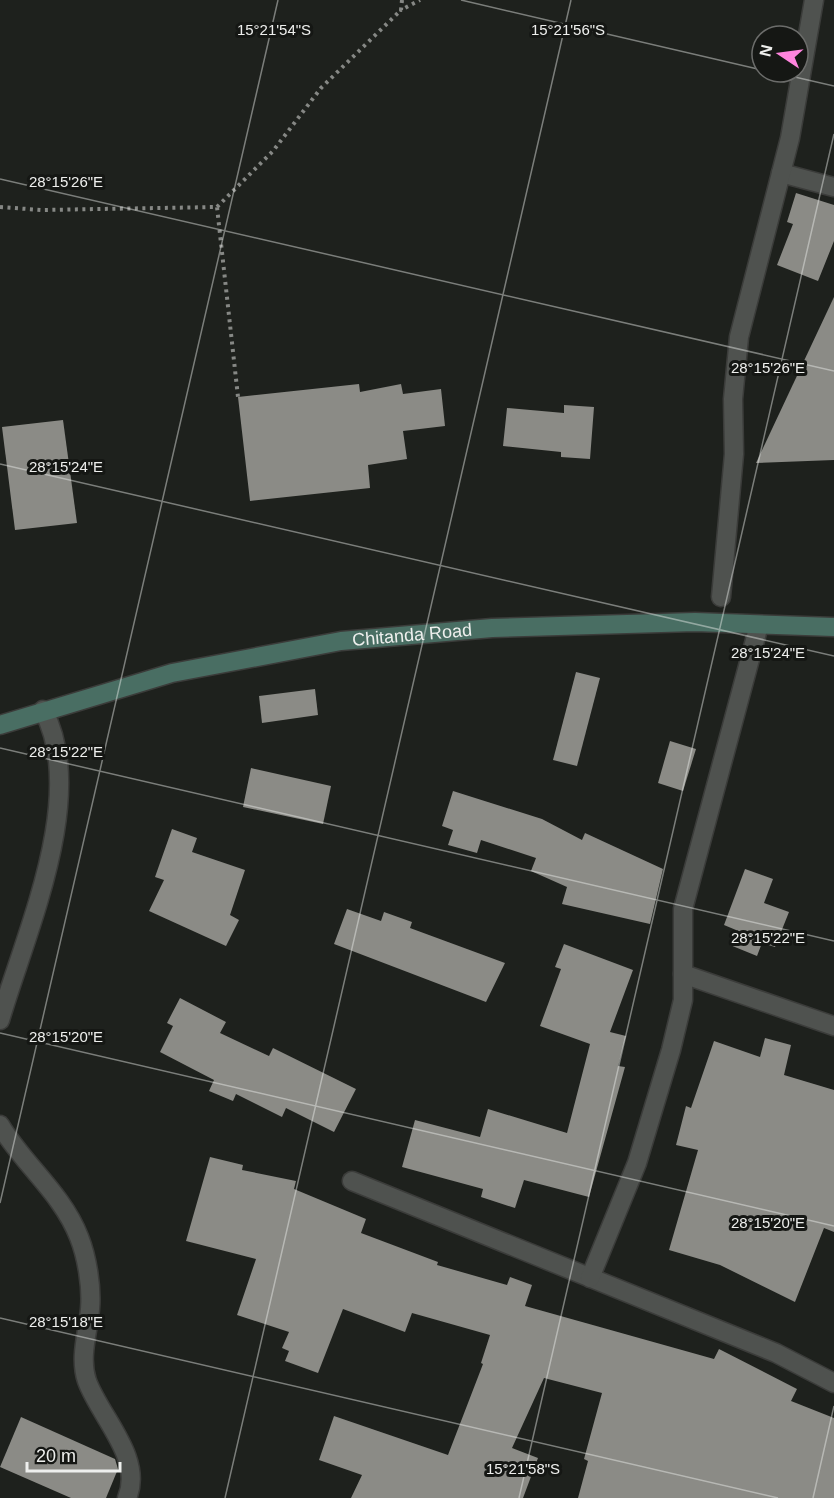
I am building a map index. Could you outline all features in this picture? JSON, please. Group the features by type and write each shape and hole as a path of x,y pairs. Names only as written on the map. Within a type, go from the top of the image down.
{"street":[{"path":"721,597 734,454 733,399 739,337 790,138 814,0"},
{"path":"781,173 834,188"},
{"name":"Chitanda Road","path":"0,725 43,710 172,673 341,641 492,628 695,622 834,627"},
{"path":"590,1278 637,1163 671,1050 683,1000 683,909 759,625"},
{"path":"0,1020 22,946 39,904 56,819 59,766 52,728 43,710"},
{"path":"683,974 834,1026"},
{"path":"0,1125 52,1191 80,1238 87,1273 90,1307 83,1363 87,1381 114,1431 132,1472 132,1487 128,1498"},
{"path":"352,1181 776,1353 834,1383"}],"path":[{"path":"401,10 402,0"},
{"path":"0,207 41,210 217,207 273,151 321,88 401,10 420,0"},
{"path":"217,207 238,397"}],"building":[{"path":"796,193 834,205 834,241 818,281 777,265 793,224 787,222"},
{"path":"834,297 834,460 756,463"},
{"path":"359,384 360,392 401,384 403,394 441,389 445,426 403,431 407,459 368,465 370,488 250,501 238,397"},
{"path":"564,405 594,407 590,459 561,457 561,452 503,446 507,408 564,413"},
{"path":"63,420 77,523 15,530 2,427"},
{"path":"576,672 600,678 577,766 553,760"},
{"path":"315,689 318,715 262,723 259,696"},
{"path":"670,741 696,749 683,791 658,783"},
{"path":"251,768 331,786 323,824 243,807"},
{"path":"453,791 542,819 582,840 585,833 663,869 650,924 562,904 567,887 531,871 536,858 481,840 477,853 448,845 453,830 442,826"},
{"path":"172,829 197,838 192,852 245,870 230,915 239,920 226,946 149,911 164,880 155,877"},
{"path":"745,869 773,879 764,903 789,912 775,947 762,943 757,956 730,945 736,930 724,925"},
{"path":"347,909 381,921 384,912 412,922 410,928 505,963 486,1002 334,944"},
{"path":"564,944 633,970 610,1032 626,1036 618,1066 625,1067 589,1197 524,1180 515,1208 481,1197 483,1189 402,1167 415,1120 480,1137 488,1109 567,1133 590,1044 540,1026 561,969 555,967"},
{"path":"180,998 226,1022 220,1033 269,1056 273,1048 356,1089 334,1132 286,1108 282,1117 236,1094 233,1101 209,1091 214,1080 160,1052 173,1026 167,1023"},
{"path":"765,1038 791,1045 784,1075 834,1090 834,1232 824,1228 795,1302 720,1265 669,1250 698,1150 676,1145 686,1106 691,1108 714,1041 760,1057"},
{"path":"210,1157 243,1165 242,1170 296,1181 294,1189 366,1219 361,1233 438,1262 437,1265 507,1285 510,1277 532,1285 525,1306 714,1359 719,1349 797,1389 791,1401 834,1418 834,1498 578,1498 588,1461 584,1459 602,1393 544,1378 512,1448 538,1458 523,1498 351,1498 362,1475 319,1460 334,1416 448,1455 483,1364 481,1363 490,1335 412,1313 405,1332 343,1309 318,1373 285,1361 289,1351 282,1348 289,1332 237,1315 256,1259 186,1241"},
{"path":"21,1417 115,1459 118,1469 106,1498 71,1498 0,1467"}]}
